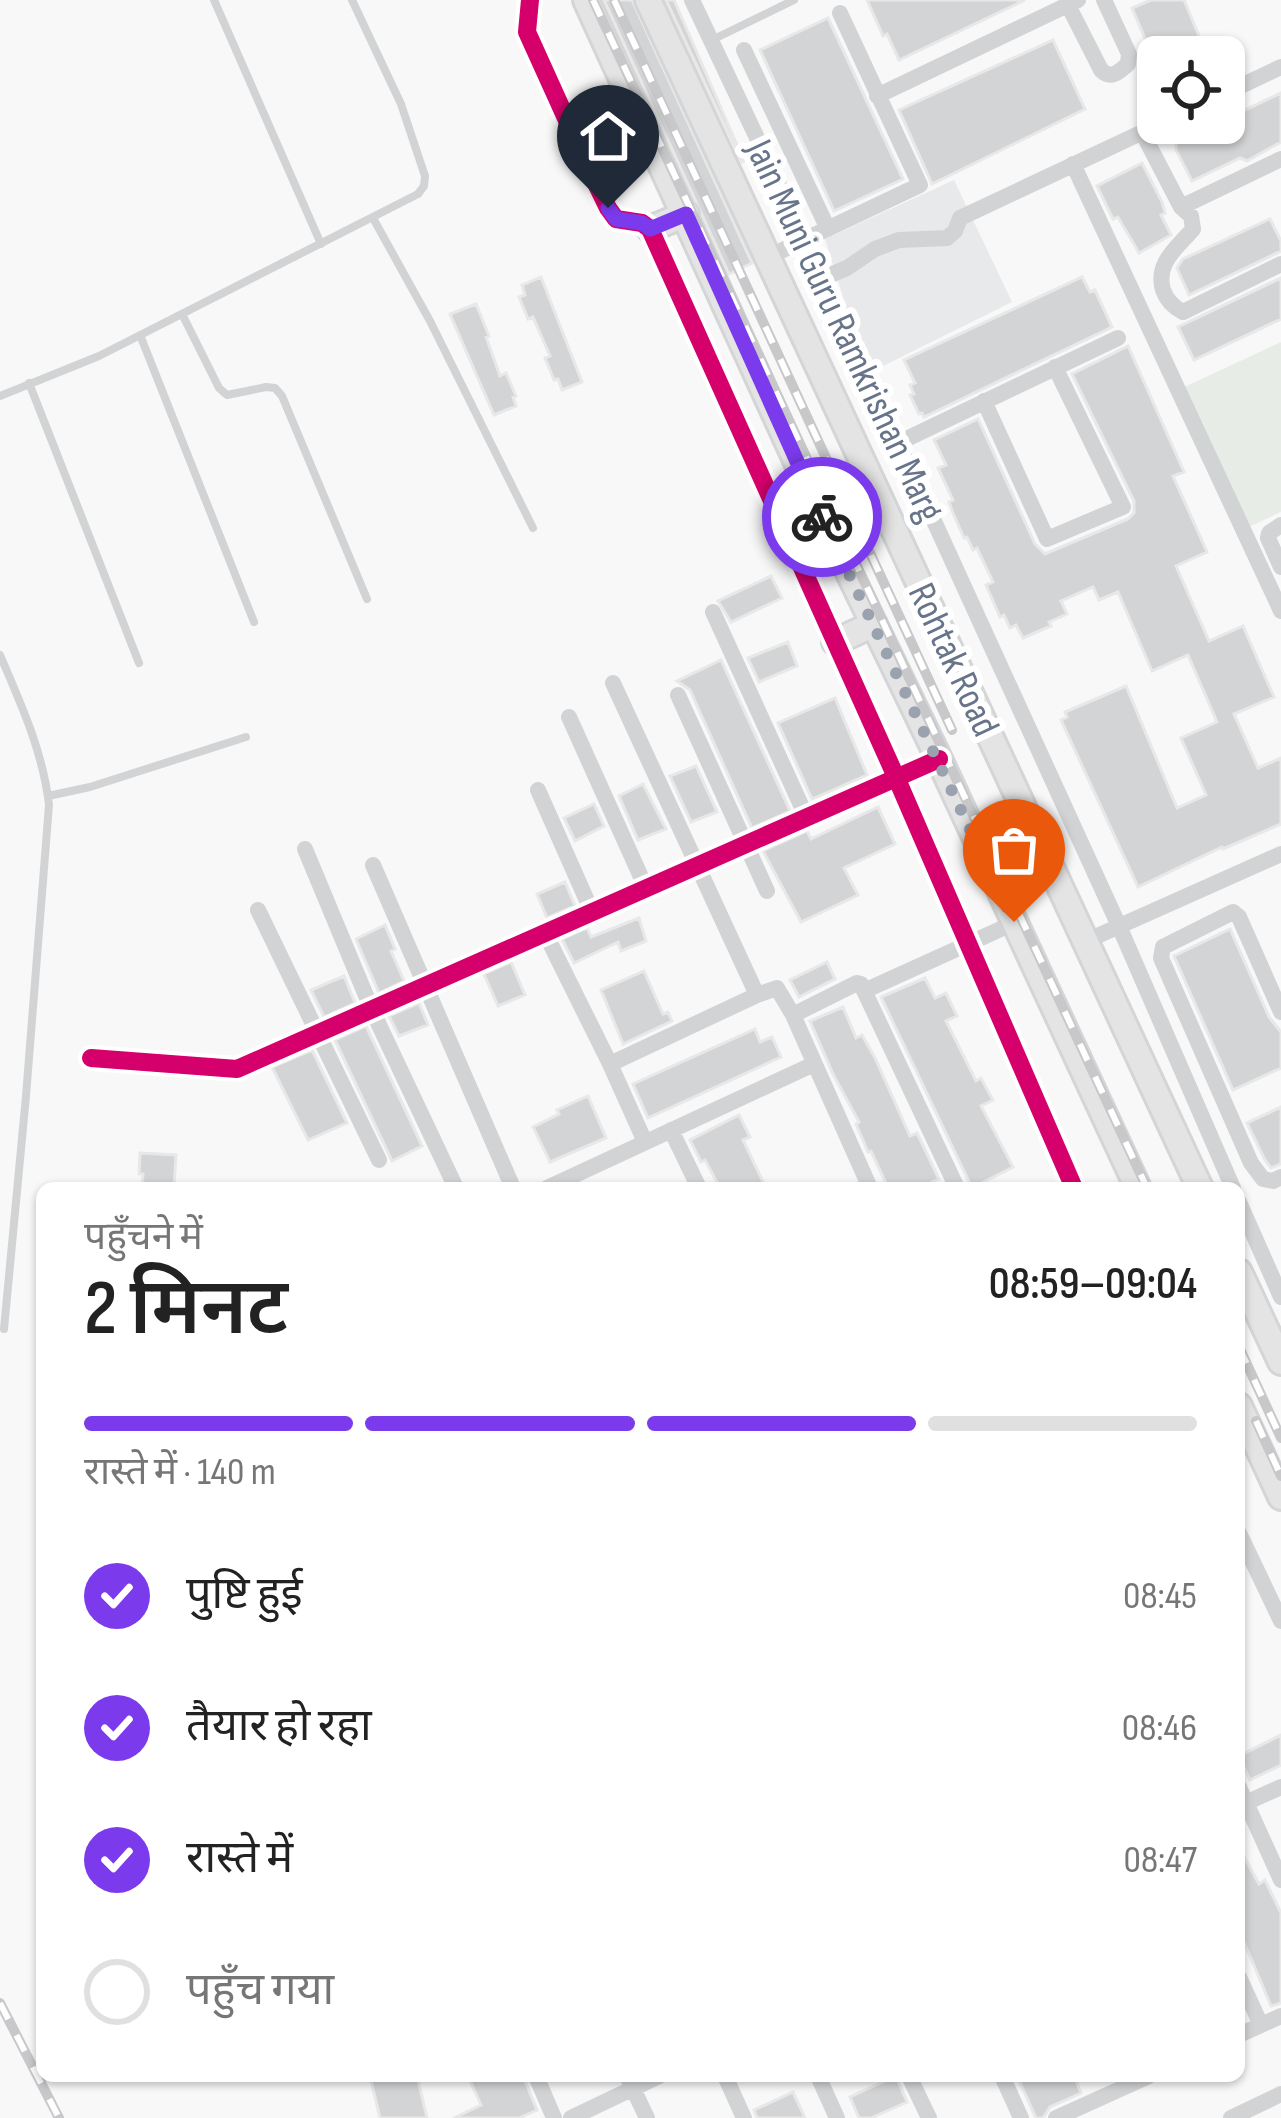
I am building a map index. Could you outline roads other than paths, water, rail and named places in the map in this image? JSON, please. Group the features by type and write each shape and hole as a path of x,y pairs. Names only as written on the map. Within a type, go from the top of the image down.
{"main road":[{"name":"Rohtak Road","path":"586,0 1135,1182"},
{"name":"Rohtak Road","path":"648,0 1197,1182"},
{"path":"650,229 686,214"},
{"path":"835,642 874,624"},
{"path":"1245,1285 1281,1362"},
{"path":"1245,1419 1281,1497"}],"street":[{"path":"530,0 527,32 608,208 616,219 650,229 1071,1182"},
{"name":"Jain Muni Guru Ramkrishan Marg","path":"692,0 1119,926 1231,1182"},
{"path":"877,96 1073,2 1101,70 1113,75 1128,64 1129,54 1104,0"},
{"path":"768,256 920,185 840,14"},
{"path":"744,50 828,229"},
{"path":"1245,84 1281,67"},
{"path":"823,278 899,240 947,238 961,218 1137,134"},
{"path":"1148,144 1181,207 1191,216 1193,229 1160,272 1164,295 1174,307 1183,312 1281,264"},
{"path":"1181,207 1281,159"},
{"path":"1073,164 1281,611"},
{"path":"1148,322 1174,307"},
{"path":"898,443 1118,338"},
{"path":"984,401 1047,539 1123,507 1055,368"},
{"path":"1281,525 1268,538 1281,567"},
{"path":"712,612 806,816"},
{"path":"613,683 757,994"},
{"path":"678,695 767,891"},
{"path":"569,717 646,888"},
{"path":"91,1058 237,1069 939,759"},
{"path":"538,790 592,912"},
{"path":"305,849 372,1010 453,1182"},
{"path":"1086,941 1281,854"},
{"path":"373,865 511,1182"},
{"path":"259,910 379,1160"},
{"path":"1277,1179 1258,1176 1251,1163 1161,958 1163,947 1233,912 1281,1012"},
{"path":"864,991 1014,922"},
{"path":"545,933 645,1142"},
{"path":"793,1016 861,984 954,1182"},
{"path":"610,1064 757,994 779,989 867,1182"},
{"path":"560,1182 814,1064"},
{"path":"671,1130 696,1182"},
{"path":"1245,1192 1277,1179"},
{"name":"Jain Muni Guru Ramkrishan Marg","path":"1245,1212 1281,1297"},
{"path":"1245,1546 1281,1621"},
{"path":"1245,1797 1281,1786"},
{"path":"1245,1806 1281,1880"},
{"path":"1245,1991 1261,2025"},
{"path":"1245,2033 1281,2016"},
{"path":"539,2082 554,2118"},
{"path":"571,2118 630,2082 646,2118"},
{"path":"727,2082 744,2118"},
{"path":"821,2082 837,2118"},
{"path":"912,2082 929,2118"},
{"path":"1005,2082 1021,2118"},
{"path":"1055,2118 1136,2082"},
{"path":"1232,2118 1281,2094"}],"lane":[{"path":"214,0 321,244"},
{"path":"0,396 99,356 418,194 424,176 401,104 352,0"},
{"path":"712,39 794,0"},
{"path":"373,218 440,339 533,528"},
{"path":"182,314 211,375 227,394 266,387 282,396 367,599"},
{"path":"140,335 254,622"},
{"path":"29,383 139,663"},
{"path":"0,655 29,723 48,796 4,1328"},
{"path":"48,796 90,788 245,737"}],"railway":[{"path":"593,0 1144,1182"},
{"path":"614,0 952,730"},
{"path":"1245,1360 1281,1438"},
{"path":"1256,1421 1281,1476"},
{"path":"0,2003 36,2073"},
{"path":"41,2082 59,2118"}]}
